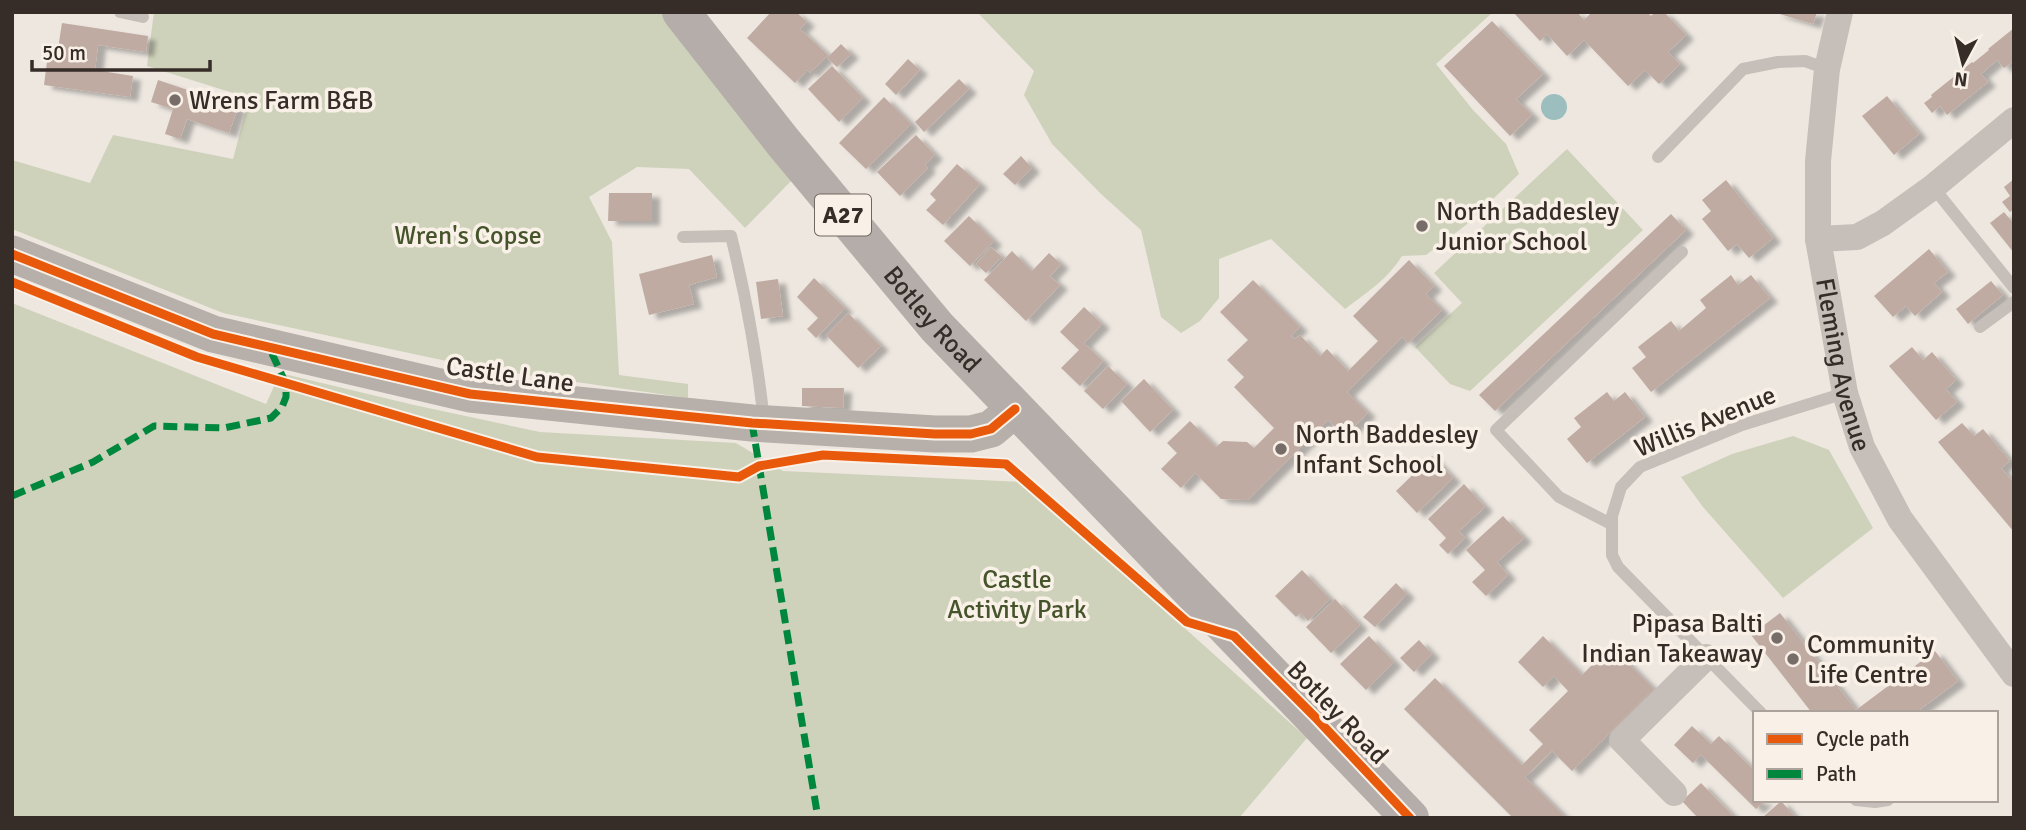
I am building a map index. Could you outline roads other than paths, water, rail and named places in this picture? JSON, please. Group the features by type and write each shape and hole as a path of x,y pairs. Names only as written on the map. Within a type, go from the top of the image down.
{"main road":[{"name":"Botley Road","path":"681,12 783,142 911,297 1015,409 1410,818"}],"street":[{"name":"Fleming Avenue","path":"1840,12 1827,69 1818,161 1818,239 1845,393 1862,447 1900,519 2014,674"},
{"path":"1818,239 1857,237 1883,223 1933,187 2014,120"},
{"name":"Castle Lane","path":"12,254 212,334 470,394 765,424 925,434 971,434 992,429 1015,409"},
{"path":"1674,793 1622,740 1706,657"}],"lane":[{"path":"120,12 143,17"},
{"path":"1658,157 1743,69 1778,62 1805,61 1827,69"},
{"path":"1933,187 2014,288"},
{"path":"682,237 731,236 743,284 765,424"},
{"path":"1611,524 1559,497 1496,430 1682,252"},
{"path":"1980,327 2014,302"},
{"name":"Willis Avenue","path":"1758,711 1618,567 1612,555 1611,524 1621,487 1640,467 1742,425 1845,393"}],"water":[{"path":"1554,94 1563,98 1567,107 1563,116 1554,120 1545,116 1541,107 1545,98"}],"place":[{"name":"Wrens Farm B&B","path":"175,100"},
{"name":"North Baddesley Junior School","path":"1422,226"},
{"name":"North Baddesley Infant School","path":"1281,449"},
{"name":"Pipasa Balti Indian Takeaway","path":"1777,638"},
{"name":"Community Life Centre","path":"1793,659"}],"park label":[{"name":"Wren's Copse","path":"468,235"},
{"name":"Castle Activity Park","path":"1017,594"}]}
